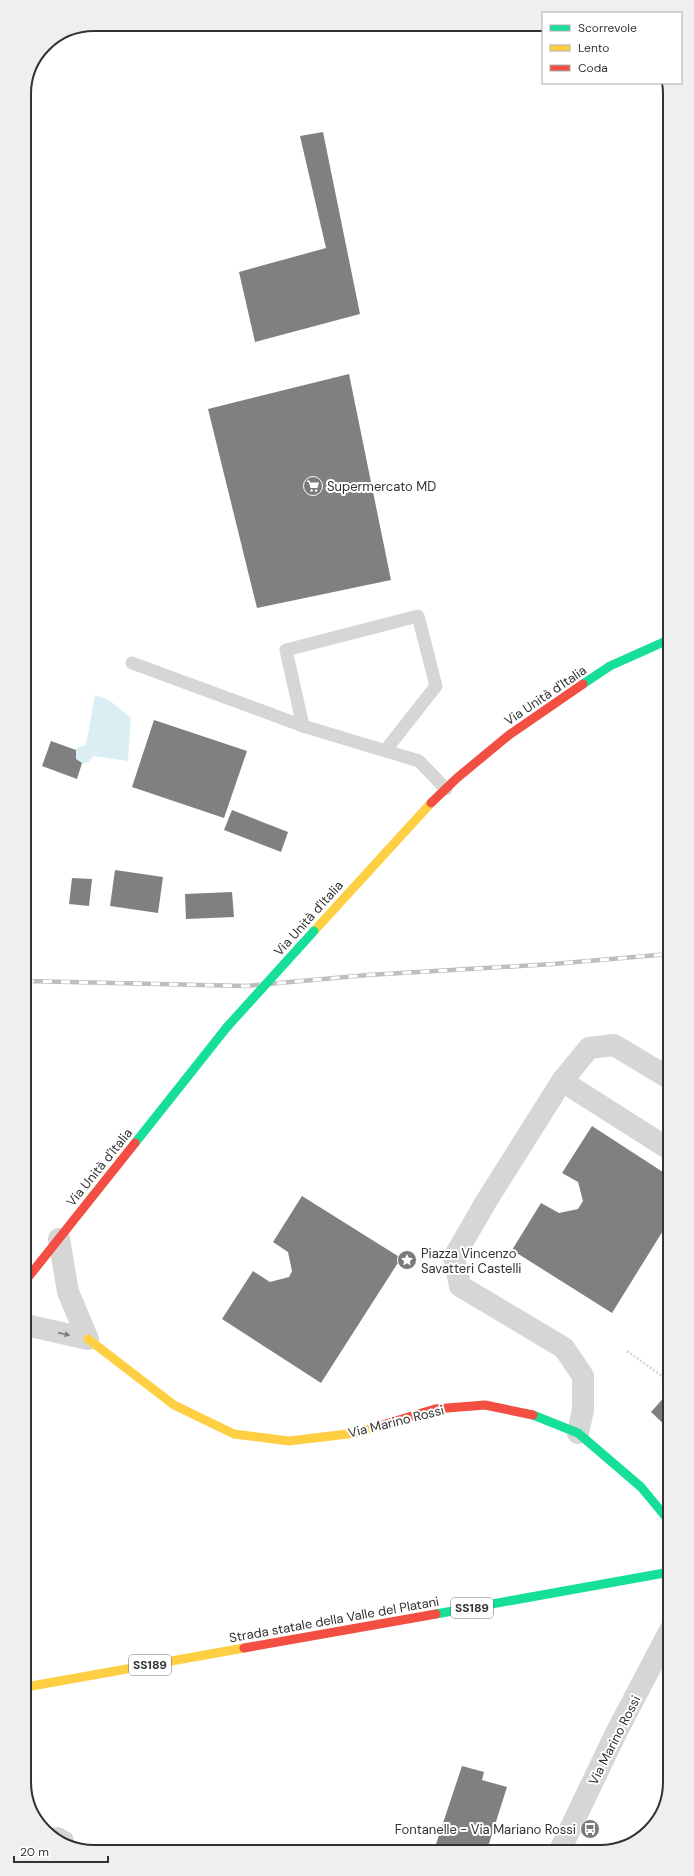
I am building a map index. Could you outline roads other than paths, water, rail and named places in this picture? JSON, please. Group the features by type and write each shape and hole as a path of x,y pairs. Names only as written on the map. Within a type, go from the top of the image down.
{"street":[{"name":"Via Unità d'Italia","path":"31,1274 227,1027 425,809 509,734 610,666 663,642"},
{"path":"578,1434 583,1410 584,1376 564,1348 460,1286 454,1257 487,1200 562,1080 589,1048 614,1045 663,1074"},
{"path":"562,1080 663,1145"},
{"name":"Via Marino Rossi","path":"59,1239 68,1292 88,1339"},
{"name":"Via Marino Rossi","path":"31,1326 88,1339 174,1405 234,1434 289,1441 356,1433 435,1409 485,1405 534,1416 578,1434 641,1487 663,1511"},
{"name":"Strada statale della Valle del Platani","path":"31,1686 663,1573"},
{"name":"Via Marino Rossi","path":"562,1845 616,1733 663,1647"}],"lane":[{"path":"303,726 286,650 418,616 436,686 385,751"},
{"path":"132,663 303,726 419,761 446,789"}],"railway":[{"path":"31,981 246,986 368,975 553,964 663,955"}],"place":[{"name":"Supermercato MD","path":"313,486"},
{"name":"Piazza Vincenzo Savatteri Castelli","path":"407,1260"},
{"name":"Fontanelle - Via Mariano Rossi","path":"590,1829"}]}
